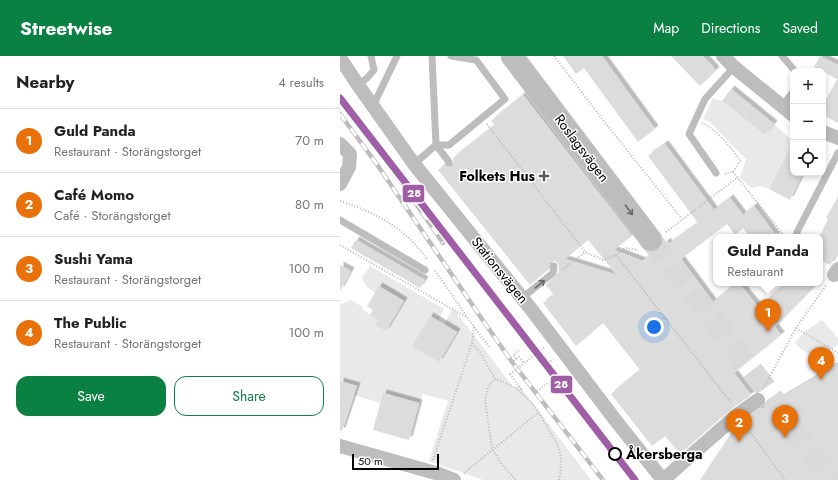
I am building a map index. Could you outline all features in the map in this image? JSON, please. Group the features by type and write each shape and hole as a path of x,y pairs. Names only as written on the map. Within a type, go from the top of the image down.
{"main road":[{"name":"Roslagsvägen","path":"512,56 655,238"},
{"name":"Roslagsvägen","path":"526,56 655,238"}],"street":[{"path":"723,56 734,67 788,110"},
{"name":"Stationsvägen","path":"340,58 358,86 414,164 522,298 663,480"},
{"path":"826,133 838,138"},
{"path":"340,144 350,154 349,167 340,184"},
{"path":"663,480 737,415 758,400"},
{"path":"340,446 459,478"}],"lane":[{"path":"358,86 374,70 371,56"},
{"path":"372,106 397,56"},
{"path":"432,56 436,145 449,162"},
{"path":"414,164 436,145 449,145 505,99 476,60 451,56"},
{"path":"782,56 792,68"},
{"path":"716,172 689,134 705,99 734,67"},
{"path":"797,234 838,153"},
{"path":"340,220 425,270"},
{"path":"522,298 554,273 554,266"}],"path":[{"path":"554,56 682,219"},
{"path":"696,120 709,126 737,155 740,161 733,172 728,174 716,172"},
{"path":"484,121 585,252 603,260 616,255 625,248 655,238 738,177"},
{"path":"733,172 783,234"},
{"path":"340,245 468,318"},
{"path":"561,271 585,252"},
{"path":"616,255 735,408 737,415 785,480"},
{"path":"758,400 796,328 836,272"},
{"path":"474,327 490,348"},
{"path":"796,328 838,353"},
{"path":"430,471 472,343 480,352 495,379 508,382 520,390 539,412 559,450 559,480"},
{"path":"520,390 521,389 510,374 545,347"},
{"path":"521,349 513,356 515,360 519,357 524,363"},
{"path":"548,363 554,358"},
{"path":"495,379 489,385 485,399 492,449 503,466 516,480"},
{"path":"537,391 548,384"},
{"path":"459,478 465,471 539,412"}],"shaded area":[{"path":"713,98 722,101 765,135 774,124 790,138 790,147 769,189 760,186 751,188 740,177 746,159 710,122 703,119"},
{"path":"370,266 444,309 438,321 439,362 457,332 444,324 453,308 514,388 519,385 591,480 483,480 429,461 448,401 423,394 419,403 383,393 380,403 354,395 357,386 340,381 340,305 351,300 378,320 386,331 379,286 375,293 367,287 362,278"},
{"path":"822,320 838,338 838,345 820,354 811,355 806,353 795,343 804,332"}],"building":[{"path":"563,56 602,56 655,129 638,142 584,68 576,74"},
{"path":"671,56 703,56 716,70 700,86"},
{"path":"820,56 838,65 838,123 826,117 826,99 837,79 826,73 826,68 814,67"},
{"path":"731,89 774,124 765,135 722,101"},
{"path":"523,95 632,236 614,250 643,261 652,252 659,250 667,241 669,244 698,223 648,156 665,144 714,210 730,198 743,215 754,206 775,234 748,234 743,228 734,234 727,224 681,259 713,302 732,286 741,286 759,308 781,286 815,286 775,327 781,335 734,373 751,395 731,409 680,454 665,436 652,446 611,394 640,370 603,323 576,346 543,303 554,295 546,285 558,274 559,266 557,262 554,261 550,263 548,270 530,285 438,170 445,165 447,167 452,166 454,162 453,158 495,125 491,121","holes":["588,240 617,275 565,259"]},
{"path":"790,147 790,176 802,176 790,200 769,189"},
{"path":"838,196 838,252 830,265 823,262 823,234 820,234 828,219 826,218"},
{"path":"356,240 425,280 420,288 351,248"},
{"path":"340,265 351,271 340,291"},
{"path":"379,286 404,301 386,331 375,325 378,320 370,315 373,310 367,306"},
{"path":"430,316 457,332 439,362 412,346"},
{"path":"838,364 838,480 700,480 734,429 742,422 761,408 762,409"},
{"path":"340,381 357,386 342,431 340,431"},
{"path":"383,393 419,403 409,440 373,430"}],"tunnel":[{"path":"651,240 762,383 831,480"}],"railway":[{"path":"340,114 376,163 512,362 603,480"},
{"path":"371,138 443,243"}],"transit line":[{"name":"28","path":"340,98 635,480"}],"place":[{"name":"Folkets Hus","path":"544,176"},
{"name":"Guld Panda","path":"768,332"},
{"name":"The Public","path":"821,380"},
{"name":"Sushi Yama","path":"785,438"},
{"name":"Café Momo","path":"739,442"},
{"name":"Åkersberga","path":"615,454"}]}
